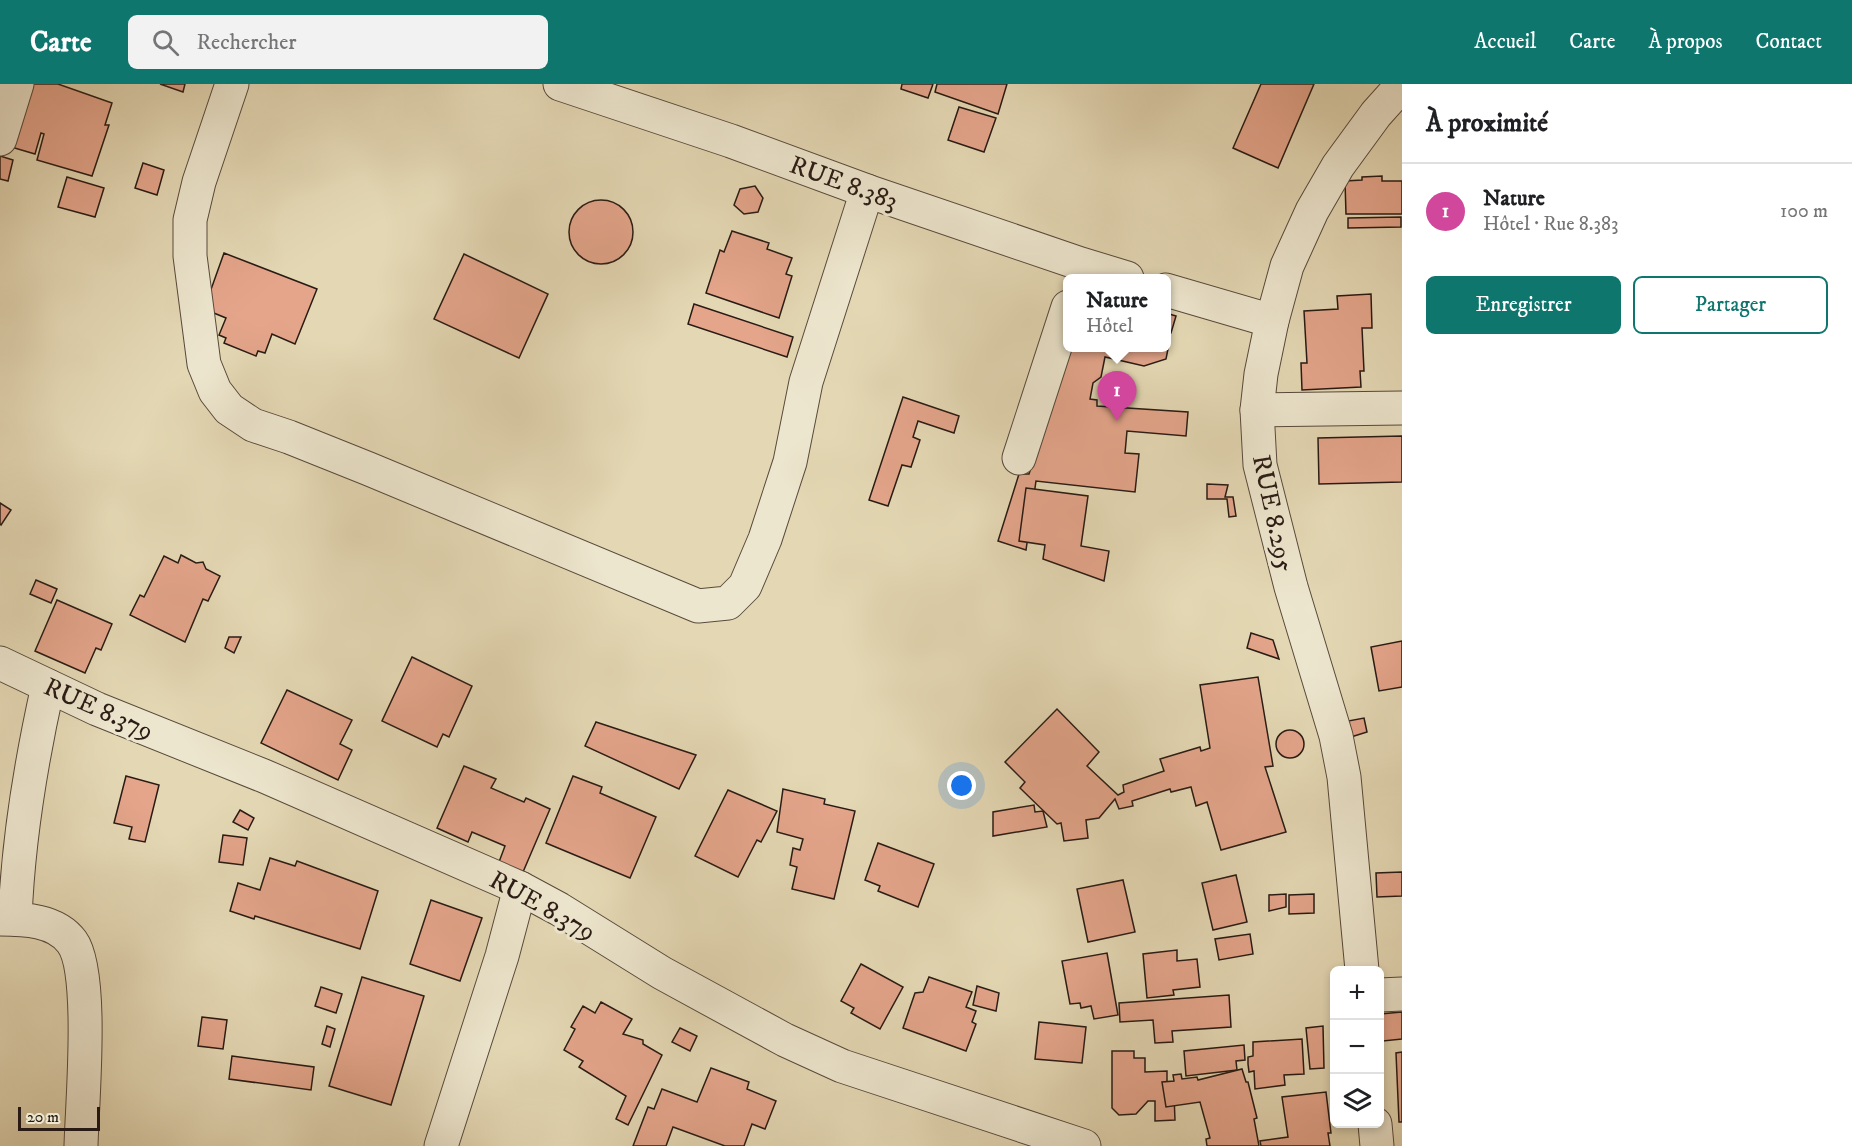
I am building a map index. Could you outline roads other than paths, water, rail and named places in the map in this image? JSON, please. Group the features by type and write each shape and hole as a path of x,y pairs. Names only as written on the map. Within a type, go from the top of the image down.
{"street":[{"path":"0,139 17,84"},
{"path":"232,84 199,182 190,220 190,256 204,364 215,391 229,409 253,425 290,437 369,469 698,606 728,603 745,586 765,539 790,462 806,382 867,191"},
{"name":"RUE 8.383","path":"560,84 731,141 1079,271 1097,274"},
{"name":"RUE 8.295","path":"1362,966 1344,777 1336,736 1291,587 1260,465 1257,410 1261,374 1272,321 1287,266 1312,211 1338,166 1376,114 1402,85"},
{"path":"1171,291 1272,321"},
{"path":"1019,458 1063,322"},
{"path":"1257,410 1402,408"},
{"name":"RUE 8.379","path":"0,663 97,710 264,776 520,888 559,909 662,973 785,1040 842,1066 1084,1146"},
{"path":"48,686 33,753 7,919 32,920 52,926 71,940 79,956 83,980 84,1035 81,1146"},
{"path":"441,1146 502,956 520,888"},
{"path":"1384,995 1402,994"},
{"path":"1375,1128 1377,1146"}],"place":[{"name":"Nature","path":"1117,421"}]}
